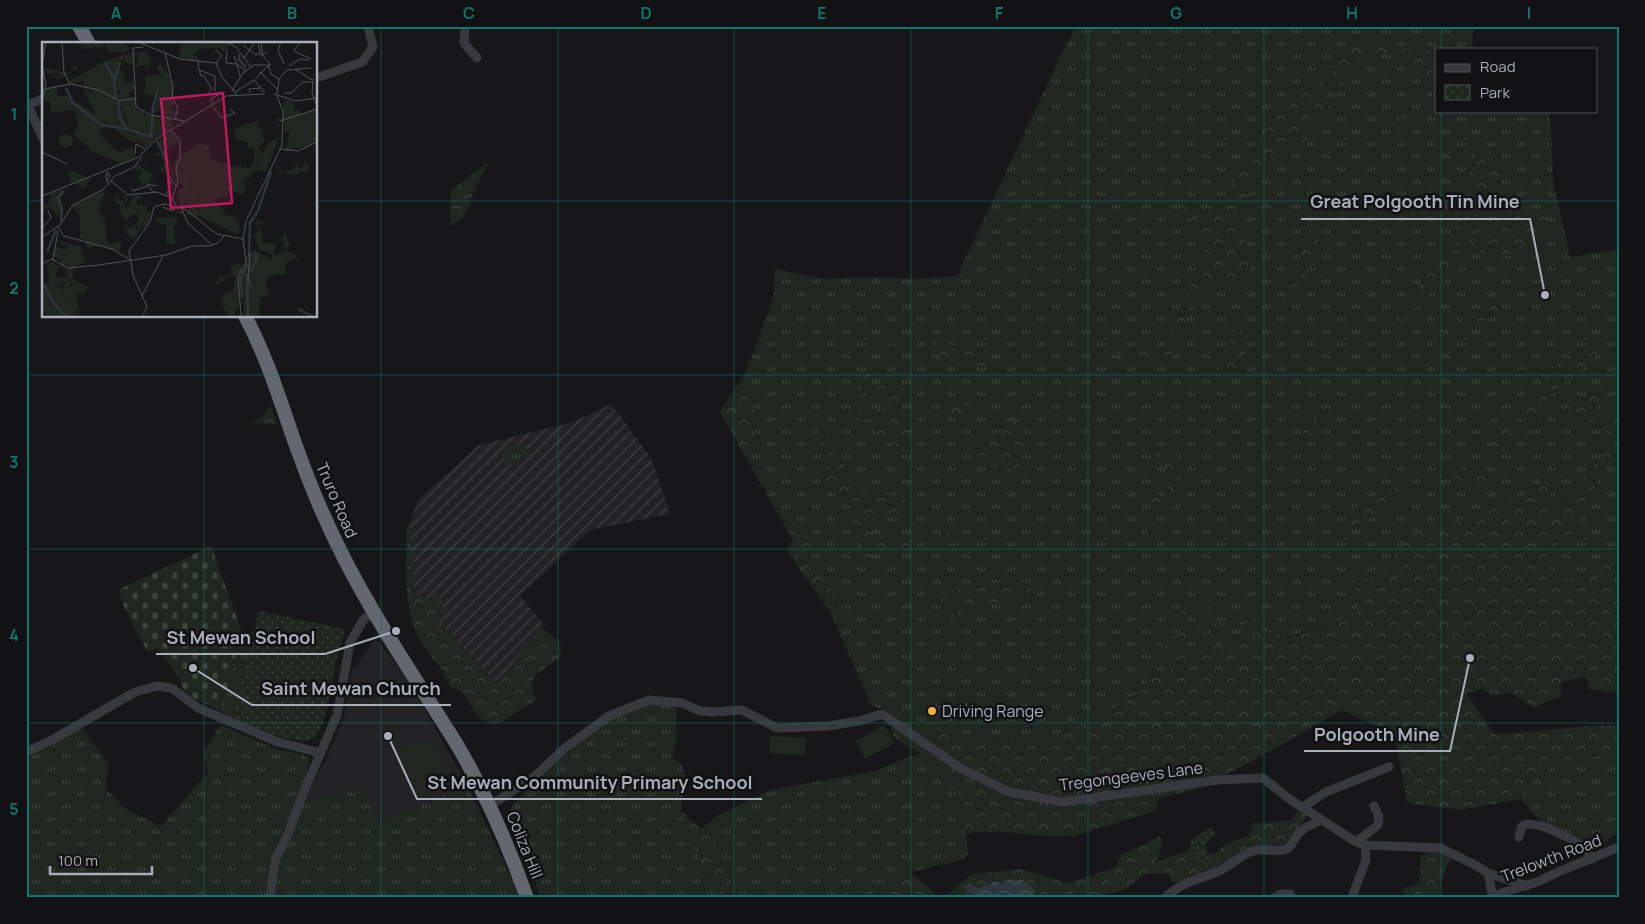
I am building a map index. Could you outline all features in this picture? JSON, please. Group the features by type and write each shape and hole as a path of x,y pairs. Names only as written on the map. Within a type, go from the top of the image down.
{"highway":[{"path":"78,26 88,42"},
{"name":"Truro Road","path":"247,318 275,382 294,442 326,522 374,611 419,686"},
{"name":"Coliza Hill","path":"419,686 456,744 490,806 528,898"}],"street":[{"path":"318,77 362,62 373,47 368,26"},
{"path":"465,26 464,43 477,58"},
{"path":"42,99 27,103 42,136"},
{"path":"270,898 275,860 288,834 302,796 337,715 350,643 363,620 374,611"},
{"path":"26,752 52,740 135,692 158,686 172,688 198,708 278,742 320,754"},
{"name":"Tregongeeves Lane","path":"490,806 533,778 565,748 610,716 649,700 682,703 700,710 714,712 742,710 777,728 828,726 859,721 882,714 960,768 1009,792 1063,802 1217,780 1264,778 1288,798 1356,842 1365,845 1441,848 1488,873 1527,886"},
{"path":"1303,807 1326,792 1389,767"},
{"path":"1356,842 1378,825 1379,817 1374,806"},
{"path":"1165,898 1178,886 1219,872 1252,851 1268,849 1280,851 1289,848 1299,832 1321,820"},
{"path":"1519,837 1522,826 1527,823 1534,824 1550,829 1582,846 1592,859"},
{"path":"1352,897 1366,860 1365,845"},
{"name":"Trelowth Road","path":"1493,898 1501,893 1527,886 1619,847"},
{"path":"1488,873 1493,898"},
{"path":"1274,898 1281,894 1291,896"}],"shaded area":[{"path":"611,404 651,458 670,514 590,530 520,596 544,625 497,684 438,621 439,597 433,600 414,594 410,523 418,500 479,445 573,422"},
{"path":"374,640 379,643 406,676 467,785 378,824 302,804 328,755 344,717 353,666 355,668"}],"green space":[{"path":"1076,26 1473,26 1472,48 1435,48 1435,112 1550,112 1553,180 1570,257 1619,249 1619,435 1607,446 1602,455 1556,511 1358,610 1332,625 1173,669 1152,679 1129,700 1094,720 1046,739 991,744 952,736 871,705 830,612 787,551 793,540 720,412 745,374 774,296 775,269 826,279 875,277 914,279 957,276"},
{"path":"1350,37 1410,50 1435,52 1434,75 1422,74 1413,70 1398,55 1375,53 1358,58 1328,108 1317,120 1306,141 1300,147 1290,147 1283,150 1275,162 1254,183 1237,219 1249,253 1250,267 1247,277 1235,287 1215,284 1199,300 1184,323 1169,362 1166,365 1115,352 1113,349 1114,345 1118,344 1162,357 1205,252 1179,199 1212,216 1279,111 1329,76"},
{"path":"1407,113 1408,132 1401,143 1396,145 1395,137 1398,126 1402,115"},
{"path":"1480,149 1498,155 1499,180 1503,192 1508,199 1546,218 1552,225 1550,234 1544,239 1523,244 1505,257 1493,260 1476,250 1463,248 1458,255 1460,268 1432,292 1401,325 1399,318 1417,290 1426,269 1451,248 1467,242 1477,232 1486,232 1488,221 1496,215 1496,204 1490,198 1478,199 1473,213 1456,234 1462,220 1458,207 1459,195 1473,160"},
{"path":"489,162 476,186 463,218 450,226 451,190"},
{"path":"1319,213 1319,238 1312,259 1299,285 1281,307 1312,223"},
{"path":"1474,220 1478,225 1474,230 1467,237 1458,242 1455,241"},
{"path":"1499,304 1503,310 1499,314 1463,331 1424,369 1419,368 1418,362 1453,324 1473,312"},
{"path":"1242,330 1245,342 1245,355 1235,379 1220,374 1218,370 1227,346 1233,339 1232,332"},
{"path":"889,333 893,333 897,339 893,345 889,345 885,341 885,337"},
{"path":"938,340 976,352 992,364 978,368 968,367 947,360 932,350 929,345 931,342"},
{"path":"1599,351 1589,365 1564,383 1544,402 1539,412 1506,427 1504,426 1543,387 1546,381 1542,375 1536,374 1529,380 1524,372 1514,376 1512,373 1519,369 1545,369 1565,360"},
{"path":"868,372 869,375 858,405 854,408 852,401 862,376"},
{"path":"745,374 757,423 756,443 748,461 720,412"},
{"path":"891,381 902,383 904,389 899,408 900,415 913,442 913,451 909,453 899,452 858,418 859,409 885,409 886,403 878,394 877,386"},
{"path":"1603,388 1605,395 1595,409 1595,418 1592,422 1577,427 1569,406 1570,403 1592,396"},
{"path":"955,403 967,405 975,409 973,415 962,417 950,412 948,406"},
{"path":"270,404 277,424 250,423 263,416"},
{"path":"1619,411 1619,461 1609,461 1586,504 1574,532 1549,550 1546,557 1555,579 1564,583 1595,571 1619,556 1619,691 1607,692 1590,689 1586,677 1561,682 1561,696 1534,708 1511,693 1491,696 1483,688 1467,694 1494,734 1619,725 1619,754 1580,758 1535,774 1521,799 1460,810 1407,803 1395,735 1342,710 1253,761 1194,790 1159,798 1155,811 1075,836 1041,836 1004,832 976,832 966,835 956,783 933,768 930,759 894,738 888,712 952,736 991,744 1046,739 1094,720 1129,700 1152,679 1173,668 1167,652 1158,637 1180,656 1237,639 1258,629 1289,638 1332,625 1358,610 1359,600 1353,578 1370,580 1377,576 1413,535 1498,507 1555,481 1556,486 1544,507 1556,511 1602,455 1607,446 1605,431 1608,414"},
{"path":"1493,413 1498,420 1492,430 1486,427 1484,422"},
{"path":"1308,414 1311,415 1320,428 1316,434 1309,437 1303,434 1303,423"},
{"path":"1538,416 1542,418 1530,435 1518,443 1497,447 1495,442 1502,432 1517,429"},
{"path":"1016,420 1020,420 1024,435 1027,436 1027,442 1017,472 982,460 974,448 979,439 984,435 1005,430"},
{"path":"819,425 835,442 833,457 830,459 822,446 817,429"},
{"path":"517,444 529,450 530,455 516,461 512,466 501,455 507,447"},
{"path":"1155,450 1171,450 1177,456 1181,478 1175,506 1168,507 1167,473 1154,455"},
{"path":"1454,458 1464,474 1484,475 1502,466 1505,466 1506,469 1498,478 1492,480 1459,484 1452,472"},
{"path":"840,461 845,465 849,481 860,494 893,495 911,503 910,510 898,515 877,513 873,515 871,522 873,534 908,539 920,538 930,534 942,534 954,535 968,541 965,544 955,545 925,541 899,550 884,547 872,549 872,561 868,563 861,562 858,553 857,536 851,528 852,521 856,517 854,513 846,500 835,490 822,487 829,467 835,462"},
{"path":"1609,461 1619,461 1619,556 1595,571 1564,583 1555,580 1546,557 1549,550 1574,532 1586,504"},
{"path":"1397,487 1407,487 1409,489 1397,505 1348,529 1341,527 1345,519 1365,502"},
{"path":"1154,494 1160,495 1162,499 1158,503 1150,502 1146,497"},
{"path":"410,523 414,594 433,600 439,596 443,607 438,614 438,621 496,684 542,628 559,642 562,647 556,661 537,675 533,681 532,689 536,700 502,722 494,725 483,719 460,691 450,687 442,671 416,633 410,614 407,590 406,529"},
{"path":"1150,527 1160,527 1163,531 1155,535 1146,535"},
{"path":"793,528 801,540 805,540 809,534 812,536 808,558 843,607 845,614 840,616 836,612 815,582 795,559 793,548 795,540 791,532"},
{"path":"211,546 242,632 222,712 197,700 184,691 178,676 157,648 148,652 120,595 120,589"},
{"path":"1021,581 1030,584 1031,590 1029,595 1001,601 952,620 944,622 934,621 933,618 937,615 958,613 962,602 954,600 931,602 930,599 933,597 977,586"},
{"path":"1203,602 1212,604 1196,614 1176,617 1175,615 1190,606"},
{"path":"259,611 345,629 324,719 316,736 310,740 302,741 282,737 233,719"},
{"path":"1248,615 1253,616 1254,620 1223,631 1209,630 1197,636 1169,641 1164,640 1158,627 1165,627 1170,635 1196,625 1232,624"},
{"path":"256,627 233,719 222,712 242,632 250,633"},
{"path":"649,704 677,706 676,744 672,757 681,764 685,773 681,811 706,877 725,898 539,898 535,879 529,871 516,838 510,811 517,799 570,750 611,719"},
{"path":"220,725 276,749 309,758 309,765 297,801 271,859 265,898 26,898 26,757 51,746 82,727 108,764 106,788 124,808 161,826 208,772 203,754"},
{"path":"884,725 895,743 865,759 855,741"},
{"path":"431,736 453,784 418,801 396,752"},
{"path":"770,736 806,738 805,755 769,753"},
{"path":"920,753 930,759 934,768 956,783 968,854 962,860 910,872 827,898 747,898 726,880 711,838 717,816 770,790 874,771"},
{"path":"1619,754 1619,832 1596,849 1540,821 1521,799 1534,774 1580,758"},
{"path":"467,785 521,898 272,898 277,860 302,804 362,789 378,824"},
{"path":"1300,809 1308,815 1287,843 1280,847 1259,845 1249,848 1209,872 1174,883 1167,873 1145,874 1124,890 1092,898 1035,898 1033,896 1035,891 1031,887 1015,879 1001,884 996,881 979,888 974,884 968,892 976,898 943,898 972,874 1022,869 1068,883 1115,868 1121,855 1160,836 1163,843 1156,862 1190,850 1197,851 1200,863 1218,859 1216,853 1224,845 1249,836 1253,822 1291,820"},
{"path":"681,811 701,829 717,816 711,838 726,880 747,898 725,898 706,877"},
{"path":"1211,827 1216,835 1205,847 1211,855 1216,853 1218,859 1200,863 1196,858 1196,851 1190,850 1190,841"},
{"path":"1429,852 1453,856 1443,876 1440,898 1404,898 1403,887 1413,887 1419,882 1421,855"},
{"path":"910,872 941,898 827,898"}],"water":[{"path":"1009,879 1024,880 1036,891 1033,896 1035,898 976,898 964,888 969,883 979,888 996,881 1001,884"}],"place":[{"name":"Great Polgooth Tin Mine","path":"1545,295"},
{"name":"St Mewan School","path":"396,631"},
{"name":"Polgooth Mine","path":"1470,658"},
{"name":"Saint Mewan Church","path":"193,668"},
{"name":"Driving Range","path":"932,711"},
{"name":"St Mewan Community Primary School","path":"388,736"}]}
